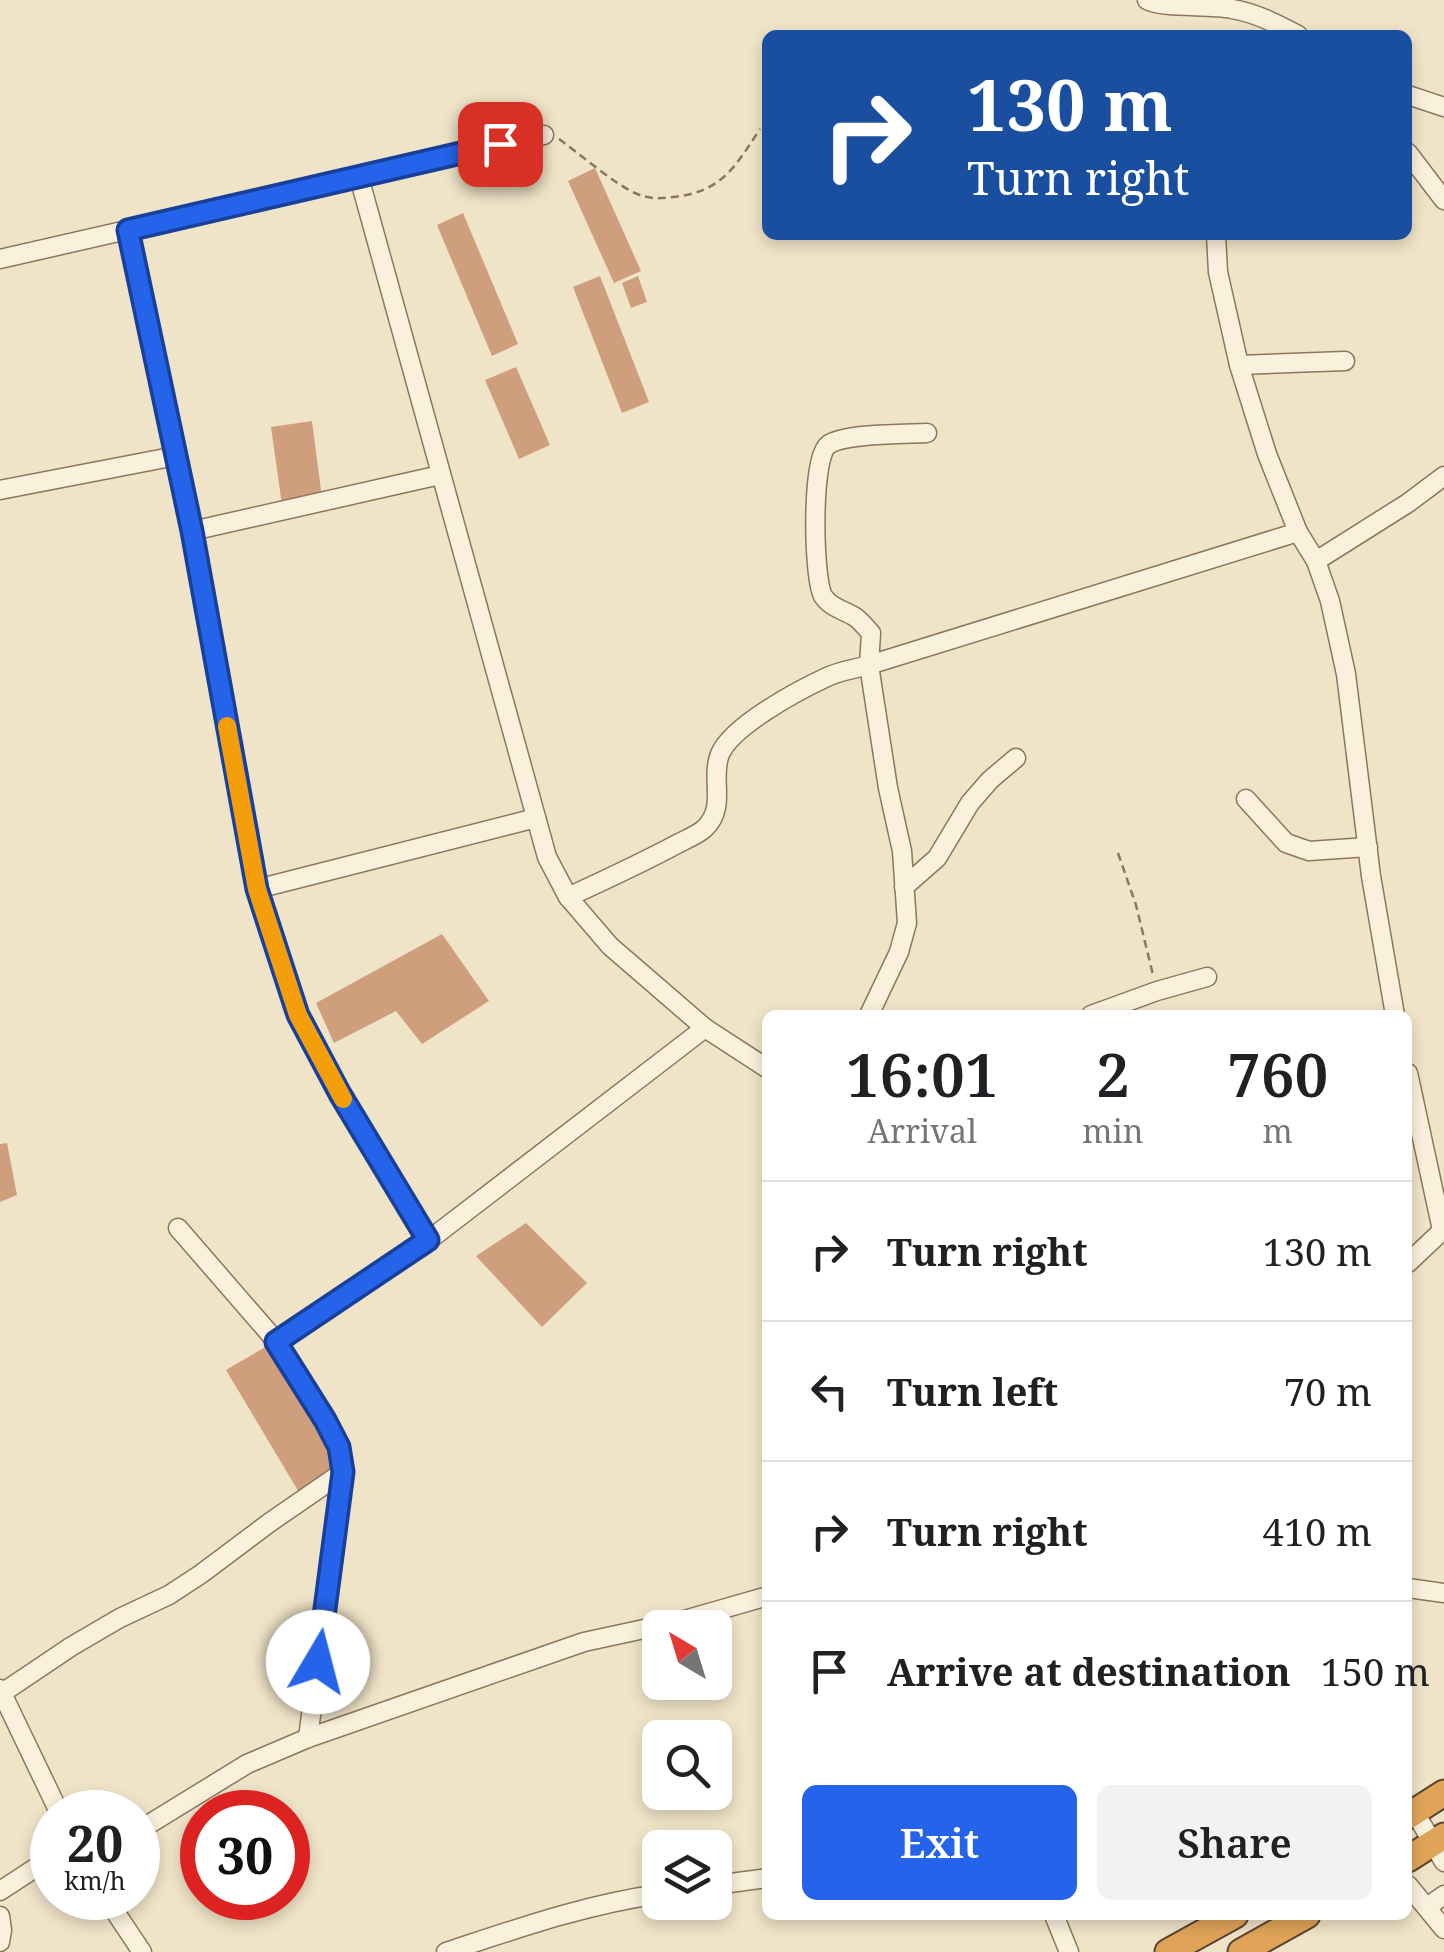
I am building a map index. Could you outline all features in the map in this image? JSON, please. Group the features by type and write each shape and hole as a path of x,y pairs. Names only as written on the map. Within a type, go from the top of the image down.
{"highway":[{"path":"1412,1813 1444,1793"},
{"path":"1412,1857 1440,1847"},
{"path":"1168,1952 1225,1920"},
{"path":"1240,1952 1298,1920"}],"street":[{"path":"1147,0 1156,4 1232,8 1288,30"},
{"path":"1256,30 1262,17"},
{"path":"1412,97 1444,107"},
{"path":"0,259 544,134"},
{"path":"1412,158 1444,200"},
{"path":"359,178 547,857 568,898 610,946 705,1028 762,1065"},
{"path":"128,230 192,531 257,889 298,1015 340,1094 428,1240"},
{"path":"1216,240 1218,272 1239,365 1267,454 1330,601 1346,674 1368,847 1395,1010"},
{"path":"1239,365 1346,361"},
{"path":"872,1010 900,952 906,923 902,851 869,666 871,633 857,618 834,608 822,595 817,572 815,494 822,450 831,442 927,434"},
{"path":"0,490 176,456"},
{"path":"192,531 440,475"},
{"path":"1316,561 1444,476"},
{"path":"568,898 705,829 718,802 720,755 734,736 753,719 828,676 1298,532"},
{"path":"904,887 937,858 970,804 1016,758"},
{"path":"1246,799 1286,843 1308,852 1368,847"},
{"path":"257,889 536,818"},
{"path":"1105,1010 1207,977"},
{"path":"276,1342 428,1240 705,1028"},
{"path":"1412,1091 1443,1230 1412,1259"},
{"path":"178,1228 276,1342 339,1447 343,1472 308,1738"},
{"path":"48,1790 1,1691 120,1618 169,1595 343,1472"},
{"path":"1412,1589 1444,1593"},
{"path":"160,1817 247,1764 308,1738 584,1642 681,1621 762,1598"},
{"path":"1412,1815 1440,1847"},
{"path":"0,1890 30,1871"},
{"path":"732,1883 762,1879"},
{"path":"1412,1890 1444,1929"},
{"path":"1427,1907 1444,1894"},
{"path":"446,1952 642,1896"},
{"path":"0,1916 0,1942"},
{"path":"121,1920 142,1952"},
{"path":"1056,1920 1068,1952"}],"path":[{"path":"544,134 554,135 633,192 655,199 686,196 717,184 734,168 760,129"},
{"path":"1118,853 1136,905 1157,991"}],"building":[{"path":"595,168 641,271 614,283 568,181"},
{"path":"463,213 518,344 492,356 437,225"},
{"path":"600,276 649,402 622,413 573,287"},
{"path":"638,276 647,302 631,308 622,283"},
{"path":"516,367 550,445 519,459 485,380"},
{"path":"312,421 322,498 282,505 271,427"},
{"path":"442,934 489,1001 422,1044 396,1011 334,1043 316,1003"},
{"path":"7,1143 17,1195 0,1202 0,1144"},
{"path":"526,1223 587,1283 542,1327 476,1256"},
{"path":"267,1346 341,1469 300,1494 226,1370"}],"slow traffic":[{"path":"227,726 257,889 298,1015 343,1099"}],"route":[{"path":"318,1662 343,1472 339,1447 276,1342 428,1240 340,1094 298,1015 257,889 192,531 128,230 500,144"}]}
